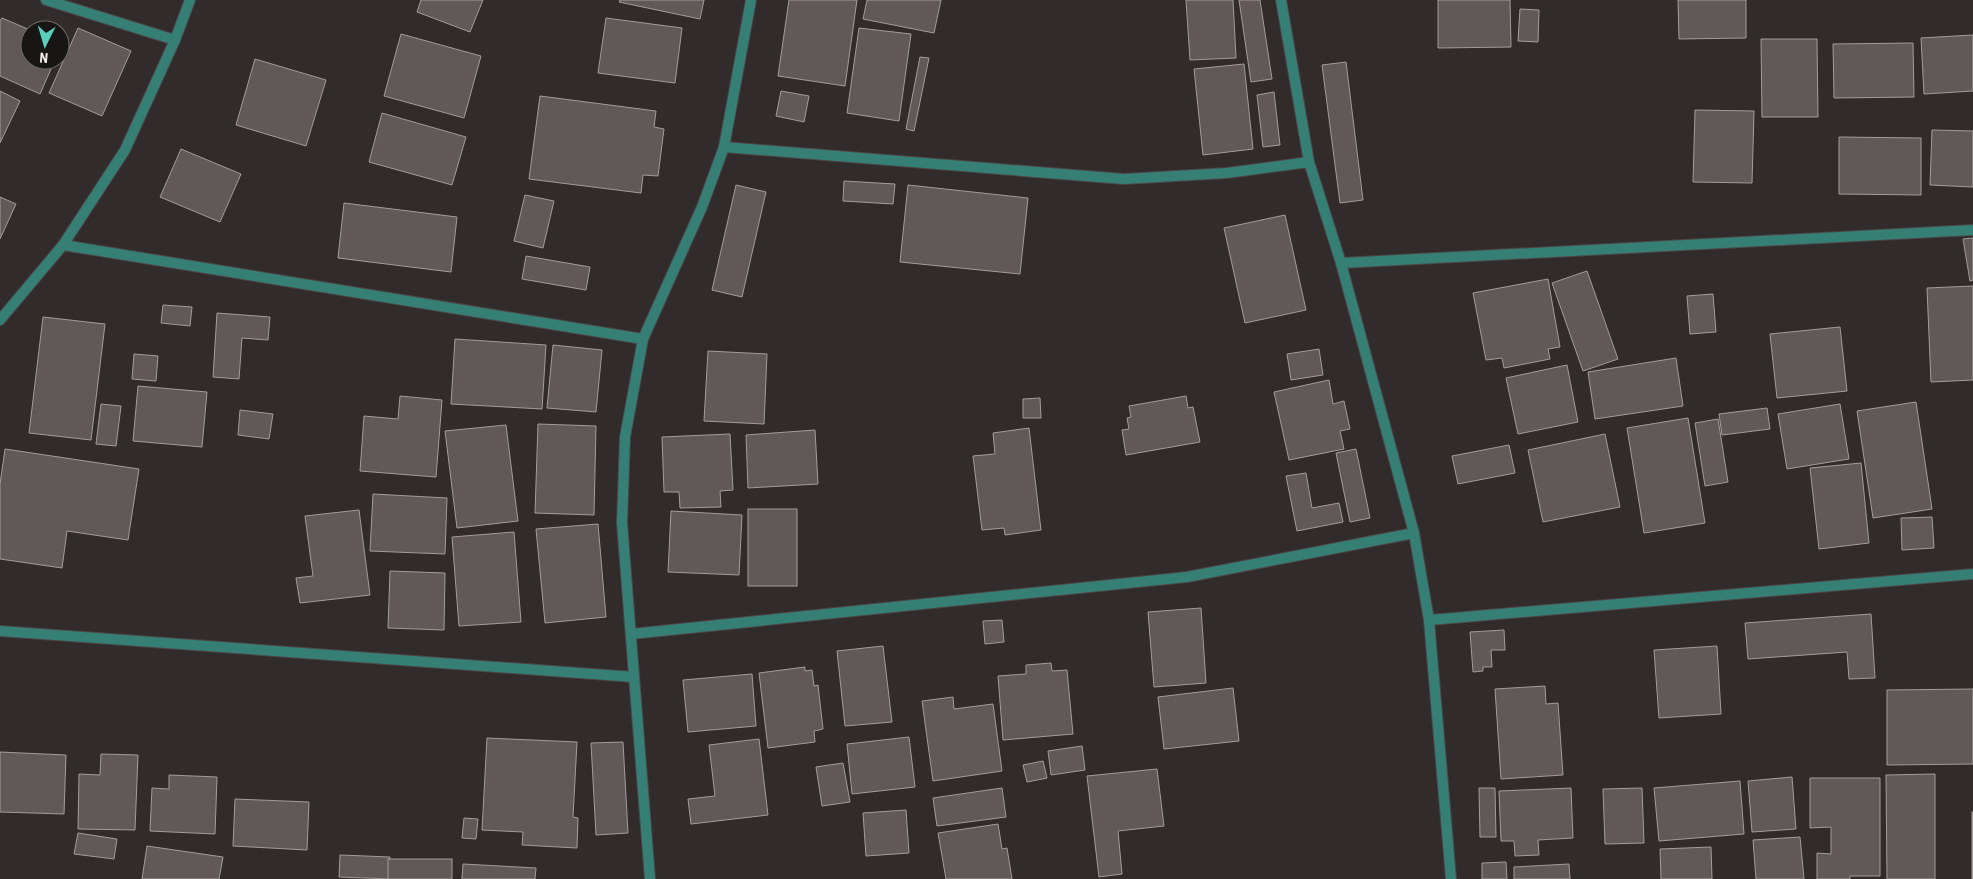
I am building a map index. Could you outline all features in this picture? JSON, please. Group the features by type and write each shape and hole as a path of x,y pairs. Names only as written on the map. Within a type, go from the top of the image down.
{"street":[{"path":"46,0 175,40"},
{"path":"0,320 63,244 125,150 175,40 190,0"},
{"path":"650,879 622,523 625,437 643,339 702,206 724,147 751,0"},
{"path":"1281,0 1309,162 1341,263 1414,533 1429,620 1451,879"},
{"path":"724,147 1124,179 1227,173 1309,162"},
{"path":"1341,263 1973,230"},
{"path":"63,244 643,339"},
{"path":"631,634 1187,577 1414,533"},
{"path":"1429,620 1973,574"},
{"path":"0,631 634,677"}],"building":[{"path":"421,0 483,0 470,32 417,12"},
{"path":"620,0 704,0 700,19 619,2"},
{"path":"789,0 857,0 845,86 778,76"},
{"path":"867,0 941,0 934,33 863,19"},
{"path":"1186,0 1233,0 1236,58 1190,60"},
{"path":"1239,0 1260,0 1272,79 1251,82"},
{"path":"1438,0 1510,0 1511,47 1438,48"},
{"path":"1678,0 1746,0 1746,38 1679,39"},
{"path":"1520,9 1539,10 1538,42 1518,41"},
{"path":"2,18 20,26 20,70 51,70 40,94 0,76 0,21"},
{"path":"606,18 682,28 675,83 598,73"},
{"path":"78,28 131,51 102,116 49,93 59,70 70,70 70,46"},
{"path":"859,28 911,34 899,121 847,113"},
{"path":"401,34 481,56 464,118 384,96"},
{"path":"1973,35 1973,91 1924,94 1921,38"},
{"path":"1761,39 1817,39 1818,117 1762,117"},
{"path":"1913,43 1914,97 1834,98 1833,44"},
{"path":"920,57 929,58 914,131 906,129"},
{"path":"255,59 326,80 306,146 236,125"},
{"path":"1346,62 1363,200 1340,203 1322,65"},
{"path":"1244,64 1253,149 1203,155 1194,69"},
{"path":"0,91 20,101 0,143"},
{"path":"781,91 809,96 804,122 776,116"},
{"path":"1274,92 1280,145 1263,147 1257,95"},
{"path":"540,96 656,111 654,127 664,129 658,176 643,175 641,193 529,179"},
{"path":"1695,110 1754,111 1752,183 1693,182"},
{"path":"382,113 466,137 452,185 369,162"},
{"path":"1932,130 1973,131 1973,187 1930,185"},
{"path":"1839,137 1921,138 1921,195 1839,194"},
{"path":"181,149 241,174 220,222 160,197"},
{"path":"844,181 895,184 893,204 843,201"},
{"path":"736,185 766,192 742,297 712,290"},
{"path":"908,185 1028,198 1020,274 900,262"},
{"path":"525,195 554,201 543,248 514,241"},
{"path":"0,197 16,204 0,239"},
{"path":"344,203 457,217 451,272 338,258"},
{"path":"1285,215 1306,310 1245,323 1224,228"},
{"path":"1973,238 1973,280 1970,281 1963,239"},
{"path":"526,256 590,267 586,290 522,279"},
{"path":"1587,271 1618,359 1583,371 1552,283"},
{"path":"1548,279 1560,347 1548,349 1550,359 1504,368 1502,358 1486,360 1473,293"},
{"path":"1973,286 1973,380 1931,382 1927,288"},
{"path":"1713,294 1716,332 1690,334 1687,296"},
{"path":"163,305 192,307 190,326 161,323"},
{"path":"217,313 270,317 268,340 242,338 239,379 213,377"},
{"path":"43,317 105,324 91,440 29,433"},
{"path":"1840,327 1847,391 1777,398 1770,334"},
{"path":"455,339 546,345 542,409 451,404"},
{"path":"553,345 602,350 596,412 547,408"},
{"path":"1319,349 1323,375 1291,380 1287,354"},
{"path":"708,351 767,354 764,424 704,421"},
{"path":"134,354 158,356 156,381 132,379"},
{"path":"1676,358 1683,406 1595,419 1588,372"},
{"path":"1567,365 1578,422 1518,434 1506,378"},
{"path":"1329,380 1333,404 1344,401 1350,429 1340,431 1344,449 1289,460 1274,392"},
{"path":"138,386 207,392 202,447 133,441"},
{"path":"400,396 442,400 436,477 360,471 364,416 398,419"},
{"path":"1186,396 1188,408 1193,407 1200,442 1126,455 1122,430 1129,429 1127,418 1131,417 1129,406"},
{"path":"1040,398 1041,418 1023,418 1023,399"},
{"path":"1916,402 1932,509 1873,518 1857,411"},
{"path":"101,404 121,406 116,446 96,444"},
{"path":"1840,404 1849,459 1787,469 1778,414"},
{"path":"1767,408 1770,429 1722,435 1719,414"},
{"path":"240,410 273,414 269,439 238,435"},
{"path":"1688,418 1705,523 1644,533 1627,428"},
{"path":"1718,419 1728,482 1705,486 1695,423"},
{"path":"538,424 596,426 594,515 535,513"},
{"path":"506,425 518,521 457,528 445,431"},
{"path":"1029,428 1041,530 1005,535 1004,528 982,530 973,456 995,454 993,433"},
{"path":"815,430 818,484 748,488 746,435"},
{"path":"730,434 733,490 720,491 721,507 680,508 679,492 664,492 662,437"},
{"path":"1605,434 1620,507 1543,522 1528,450"},
{"path":"1509,445 1515,473 1458,484 1452,456"},
{"path":"5,449 139,469 128,540 67,531 62,568 0,559 0,484"},
{"path":"1356,449 1370,518 1350,522 1336,453"},
{"path":"1861,463 1869,543 1819,549 1810,468"},
{"path":"1306,473 1312,508 1339,503 1343,522 1297,531 1286,476"},
{"path":"373,494 447,498 445,554 370,551"},
{"path":"748,509 797,509 797,586 748,586"},
{"path":"359,510 370,595 300,603 296,578 313,576 305,516"},
{"path":"671,511 742,515 739,575 668,572"},
{"path":"1932,517 1934,548 1902,550 1901,518"},
{"path":"598,524 606,617 545,623 536,529"},
{"path":"514,532 521,622 459,626 452,537"},
{"path":"390,571 445,573 444,630 388,628"},
{"path":"1201,608 1206,683 1154,687 1148,612"},
{"path":"1871,614 1875,678 1849,679 1847,652 1748,659 1745,623"},
{"path":"1002,620 1004,642 985,644 983,621"},
{"path":"1504,630 1505,650 1491,650 1492,667 1483,667 1483,671 1473,672 1470,632"},
{"path":"883,646 892,722 845,726 837,651"},
{"path":"1717,646 1721,714 1659,718 1654,650"},
{"path":"1051,663 1052,671 1067,670 1073,734 1003,740 998,676 1026,674 1026,665"},
{"path":"805,667 805,671 812,670 814,686 818,685 823,729 814,731 815,742 768,748 759,673"},
{"path":"752,674 756,726 688,732 683,680"},
{"path":"1545,686 1546,704 1558,703 1563,775 1501,779 1495,689"},
{"path":"1233,688 1239,741 1164,749 1158,697"},
{"path":"1973,689 1973,764 1887,765 1887,690"},
{"path":"953,697 954,709 993,704 1002,771 933,781 922,701"},
{"path":"909,737 915,787 852,794 847,744"},
{"path":"487,738 577,742 573,817 578,818 577,848 522,845 523,832 482,830"},
{"path":"759,739 768,815 691,824 688,799 715,796 709,745"},
{"path":"623,742 628,833 596,835 591,743"},
{"path":"1082,746 1085,770 1051,775 1048,751"},
{"path":"0,752 66,755 64,814 0,812"},
{"path":"101,754 138,755 135,830 78,829 79,774 100,775"},
{"path":"1043,761 1047,778 1027,782 1023,765"},
{"path":"843,763 850,802 822,806 816,767"},
{"path":"1157,769 1164,826 1118,831 1122,874 1099,877 1087,776"},
{"path":"1935,774 1935,879 1887,879 1886,775"},
{"path":"169,775 217,777 215,834 150,831 152,788 169,789"},
{"path":"1792,777 1796,829 1752,832 1748,781"},
{"path":"1810,778 1880,778 1880,876 1850,876 1850,879 1817,879 1817,853 1831,854 1831,827 1810,828"},
{"path":"1740,781 1744,834 1659,841 1654,788"},
{"path":"1002,788 1006,817 937,826 933,798"},
{"path":"1479,788 1495,788 1496,837 1480,837"},
{"path":"1571,788 1573,838 1538,840 1539,855 1515,856 1514,841 1501,841 1499,791"},
{"path":"1642,788 1644,843 1605,844 1603,789"},
{"path":"235,799 309,802 307,850 233,846"},
{"path":"906,810 909,853 866,856 863,813"},
{"path":"1973,812 1973,879 1972,879"},
{"path":"464,818 478,819 476,839 462,838"},
{"path":"998,824 1002,849 1007,848 1012,879 946,879 938,833"},
{"path":"78,833 117,839 114,859 74,854"},
{"path":"1800,837 1804,879 1756,879 1753,840"},
{"path":"147,846 223,857 219,879 142,879"},
{"path":"1711,847 1712,879 1661,879 1660,849"},
{"path":"340,855 390,857 390,879 339,877"},
{"path":"388,859 452,859 452,879 388,879"},
{"path":"1506,862 1507,879 1482,879 1482,863"},
{"path":"463,864 536,868 535,879 462,879"},
{"path":"1569,864 1570,879 1514,879 1514,867"}]}
